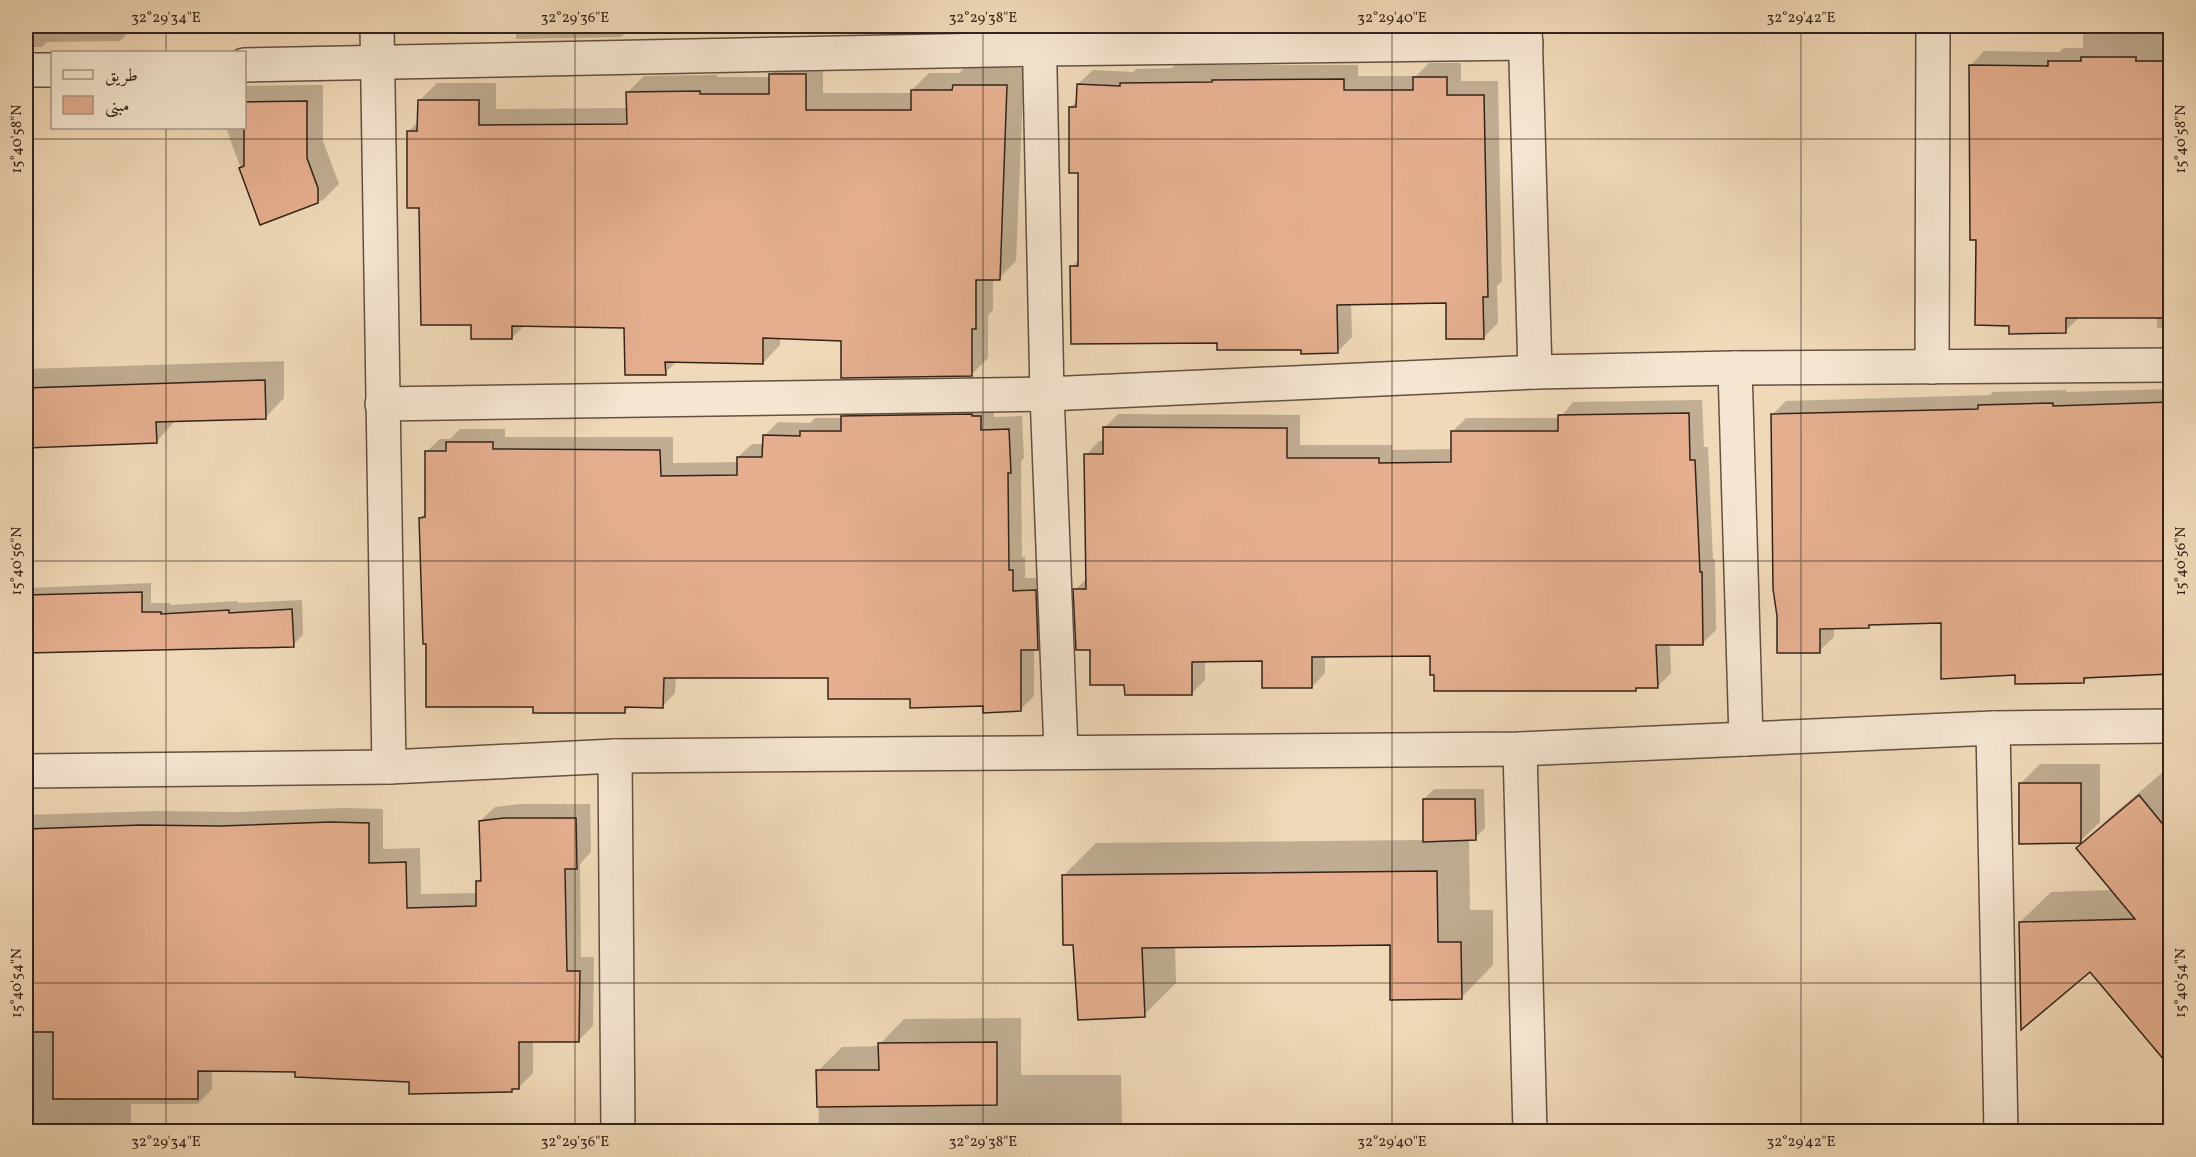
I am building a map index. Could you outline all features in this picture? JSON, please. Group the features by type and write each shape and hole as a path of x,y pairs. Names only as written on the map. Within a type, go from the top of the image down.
{"street":[{"path":"377,26 381,404 389,767"},
{"path":"1932,367 1933,26"},
{"path":"246,66 378,63 1040,37 1526,34 1534,372"},
{"path":"1040,37 1047,394 1061,752"},
{"path":"26,70 51,70"},
{"path":"381,404 1047,394 1534,372 2170,365"},
{"path":"1736,368 1746,739"},
{"path":"26,771 389,767 615,756 1520,749 1993,728 2170,726"},
{"path":"1993,728 2001,1131"},
{"path":"1520,749 1530,1131"},
{"path":"615,756 618,1131"}],"building":[{"path":"2081,57 2136,57 2136,61 2166,61 2166,195 2170,195 2170,318 2066,318 2066,333 2009,334 2009,326 1975,325 1976,240 1970,240 1969,65 2048,66 2048,61 2081,61"},
{"path":"769,74 806,74 806,110 911,110 911,90 952,90 953,85 1007,85 1000,280 976,280 976,329 972,329 972,376 841,378 841,341 763,338 763,364 665,362 666,375 625,375 624,328 512,326 512,339 471,339 471,325 421,325 419,208 407,208 407,131 417,131 418,100 479,100 479,125 627,124 626,92 700,91 700,94 769,94"},
{"path":"1413,77 1447,77 1447,95 1484,95 1488,297 1483,297 1484,339 1446,339 1446,303 1337,305 1338,353 1301,354 1301,350 1217,350 1217,343 1071,344 1070,266 1078,266 1078,173 1069,173 1069,107 1076,107 1077,84 1120,86 1120,83 1212,82 1212,80 1344,79 1344,90 1413,90"},
{"path":"307,101 307,158 318,188 318,203 260,225 239,168 244,166 246,102"},
{"path":"265,380 266,419 156,422 157,443 26,448 26,388"},
{"path":"2170,402 2170,674 2084,678 2084,683 2015,684 2015,675 1941,679 1941,623 1820,629 1820,653 1777,653 1777,616 1773,589 1771,414 1978,409 1978,405 2053,403 2053,406"},
{"path":"1689,413 1690,460 1695,460 1700,572 1702,572 1703,645 1656,645 1658,688 1636,688 1636,691 1434,691 1434,675 1430,675 1430,656 1312,657 1312,688 1262,688 1262,661 1192,662 1192,695 1125,695 1124,685 1090,685 1090,650 1076,650 1073,589 1086,589 1084,454 1103,454 1103,427 1287,428 1287,458 1379,458 1379,463 1451,462 1451,431 1558,431 1558,415"},
{"path":"972,414 972,416 981,416 981,430 1009,429 1011,473 1008,473 1009,570 1013,570 1013,591 1036,590 1038,650 1021,650 1021,711 983,713 983,706 910,708 910,699 828,699 828,678 664,678 663,708 625,707 625,713 533,713 533,707 426,707 426,644 423,644 419,518 425,517 425,451 446,451 446,442 493,442 493,449 660,450 661,476 737,475 737,457 762,457 763,435 800,436 800,431 841,431 841,416"},
{"path":"142,592 142,612 161,612 161,614 229,610 229,613 292,609 294,647 26,653 26,595"},
{"path":"2019,783 2081,783 2081,843 2019,844"},
{"path":"2139,795 2170,833 2170,1067 2090,972 2021,1030 2019,922 2135,919 2076,848"},
{"path":"1423,799 1475,799 1476,840 1423,842"},
{"path":"504,818 576,818 577,869 565,869 567,971 580,971 579,1042 519,1042 519,1089 512,1089 512,1092 409,1094 409,1082 295,1077 295,1072 198,1071 198,1099 53,1099 53,1032 26,1032 26,829 141,825 369,823 369,863 406,862 407,908 476,906 476,881 481,881 479,821"},
{"path":"1437,871 1438,942 1461,942 1462,999 1390,1000 1390,945 1142,948 1145,1017 1078,1020 1073,945 1063,945 1062,875"},
{"path":"997,1042 997,1105 817,1107 816,1070 879,1070 878,1043"}]}
